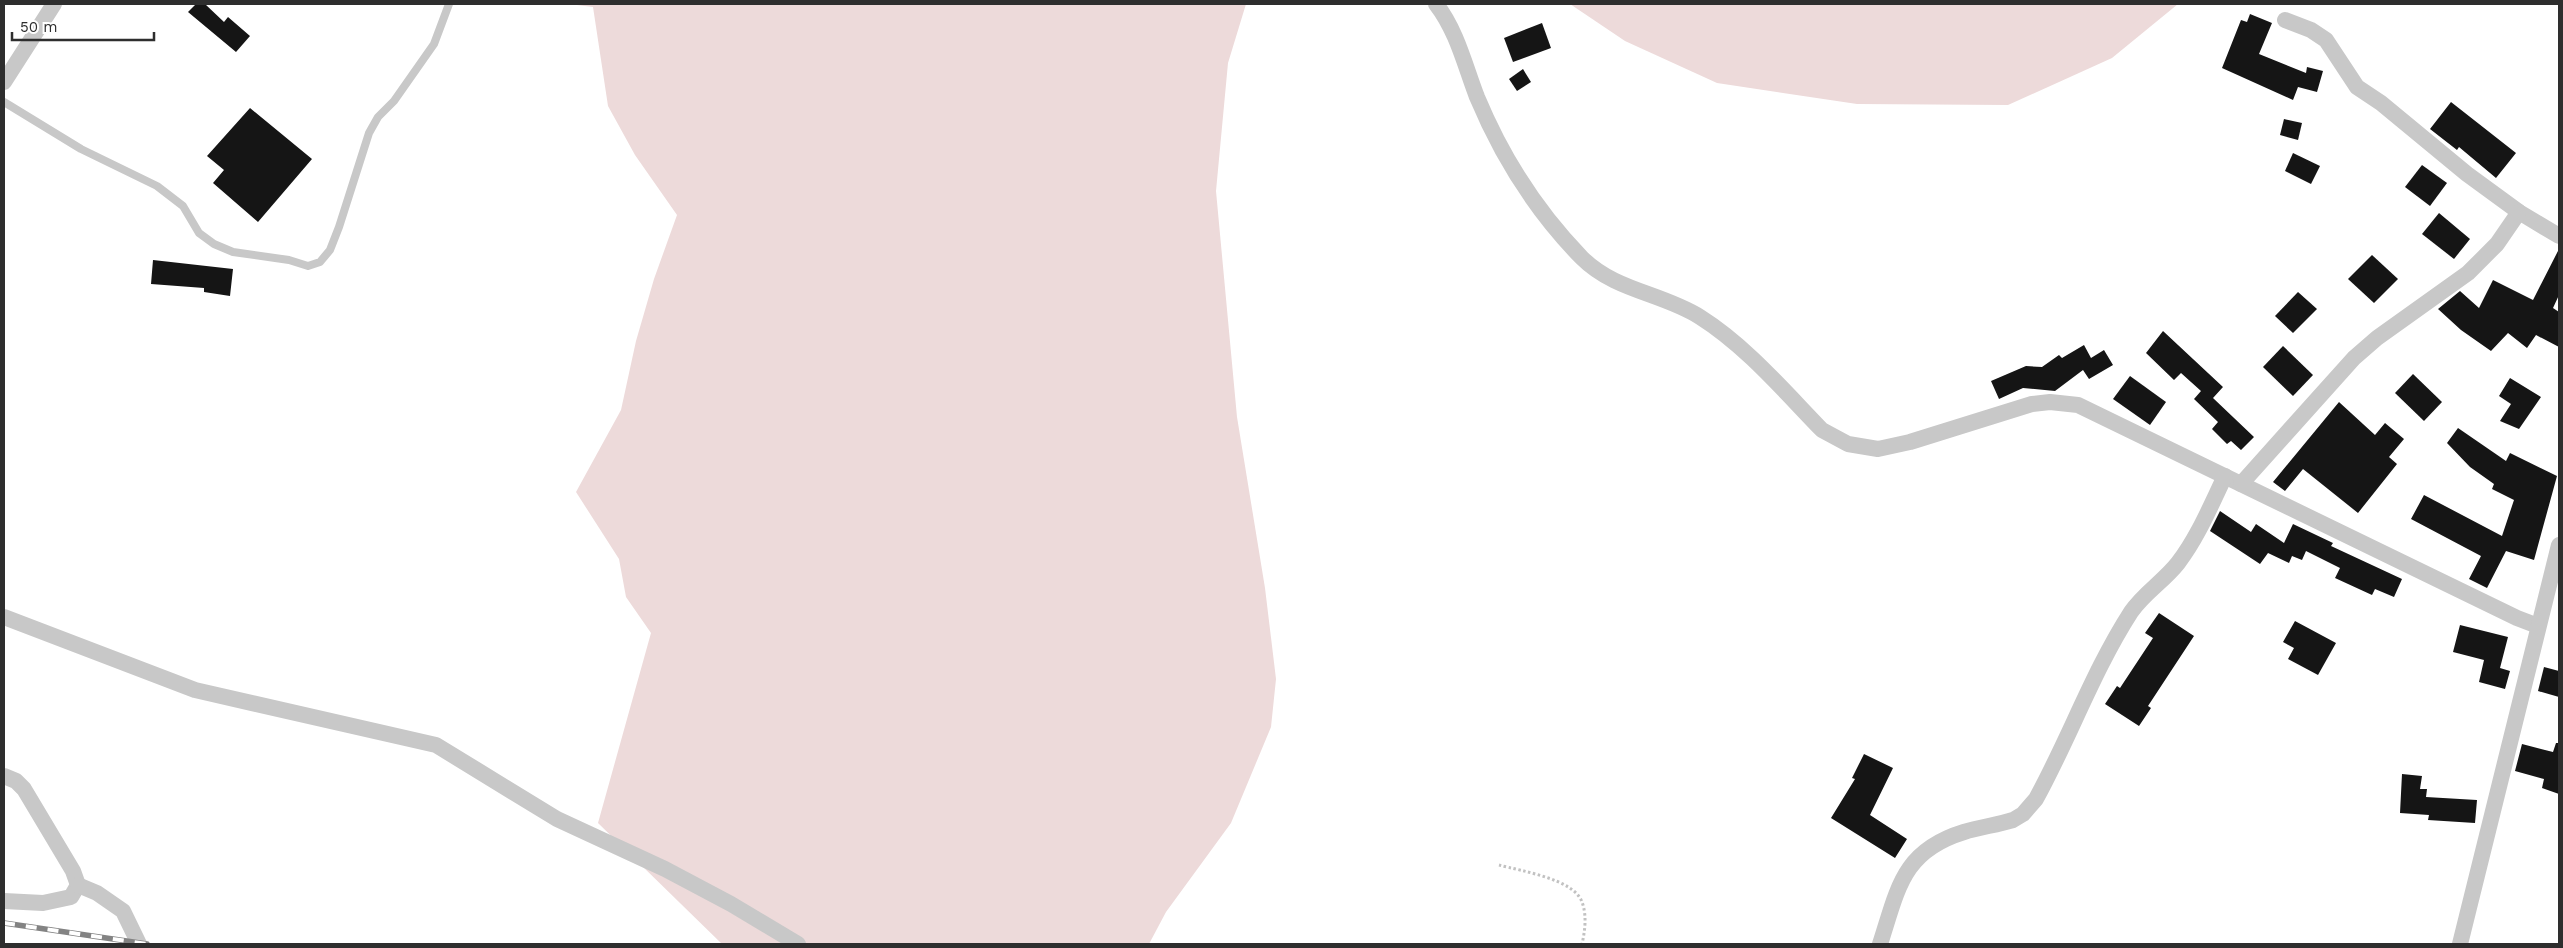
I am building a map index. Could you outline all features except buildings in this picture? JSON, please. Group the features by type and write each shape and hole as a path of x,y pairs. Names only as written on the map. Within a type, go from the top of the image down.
{"street":[{"path":"4,82 54,4"},
{"path":"1436,4 1449,25 1477,96 1509,164 1524,186 1583,258 1608,278 1683,308 1721,331 1822,430 1833,437 1854,445 1878,449 1910,442 2032,404 2069,403 2096,413 2517,618 2538,626"},
{"path":"2285,20 2311,30 2326,40 2357,87 2381,102 2467,174 2519,212 2559,236"},
{"path":"2241,484 2354,358 2377,338 2468,273 2496,244 2519,212"},
{"path":"1880,944 1899,886 1917,856 1943,840 2013,820 2023,814 2036,799 2092,680 2116,637 2141,599 2165,578 2190,545 2225,476"},
{"path":"2460,944 2559,545"},
{"path":"4,617 195,690 436,745 557,819 665,869 731,904 798,944"},
{"path":"4,776 16,781 24,789 73,871 78,885 97,893 123,911 137,941"},
{"path":"4,901 44,903 71,897 78,885"}],"lane":[{"path":"4,102 81,150 157,186 182,206 198,233 214,244 233,252 289,260 308,266 320,262 330,250 368,133 378,117 394,101 434,44 449,4"}],"path":[{"path":"1499,865 1553,879 1577,894 1582,901 1584,914 1585,929 1582,944"}],"shaded area":[{"path":"569,4 1246,4 1228,63 1216,191 1237,417 1265,588 1276,679 1271,727 1231,823 1166,912 1149,944 722,944 598,823 651,633 626,597 619,559 576,492 621,410 636,341 654,279 677,215 635,155 608,106 593,7"},
{"path":"1570,4 2178,4 2112,58 2008,105 1857,104 1717,83 1625,41"}],"railway":[{"path":"4,923 147,944"}]}
